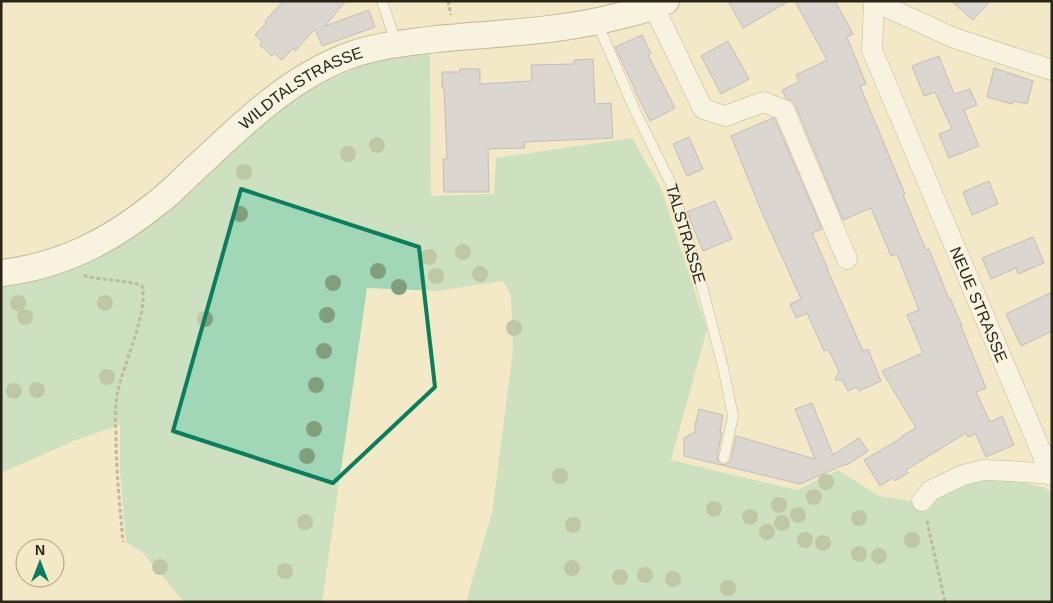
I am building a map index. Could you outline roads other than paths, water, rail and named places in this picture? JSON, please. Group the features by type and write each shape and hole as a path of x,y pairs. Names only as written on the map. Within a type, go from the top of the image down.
{"street":[{"path":"874,2 954,38 1052,70"},
{"name":"NEUE STRASSE","path":"874,2 872,50 1051,475 984,470 963,475 930,491 922,501"},
{"name":"WILDTALSTRASSE","path":"1,273 21,271 56,262 92,247 126,227 159,202 250,119 294,84 317,70 350,55 396,43 556,29 597,22 655,6"},
{"path":"655,6 703,109 725,116 764,102 784,110 847,260"}],"lane":[{"path":"382,1 396,43"},
{"name":"TALSTRASSE","path":"597,22 636,114 672,186 698,276 733,416 724,458"}]}
